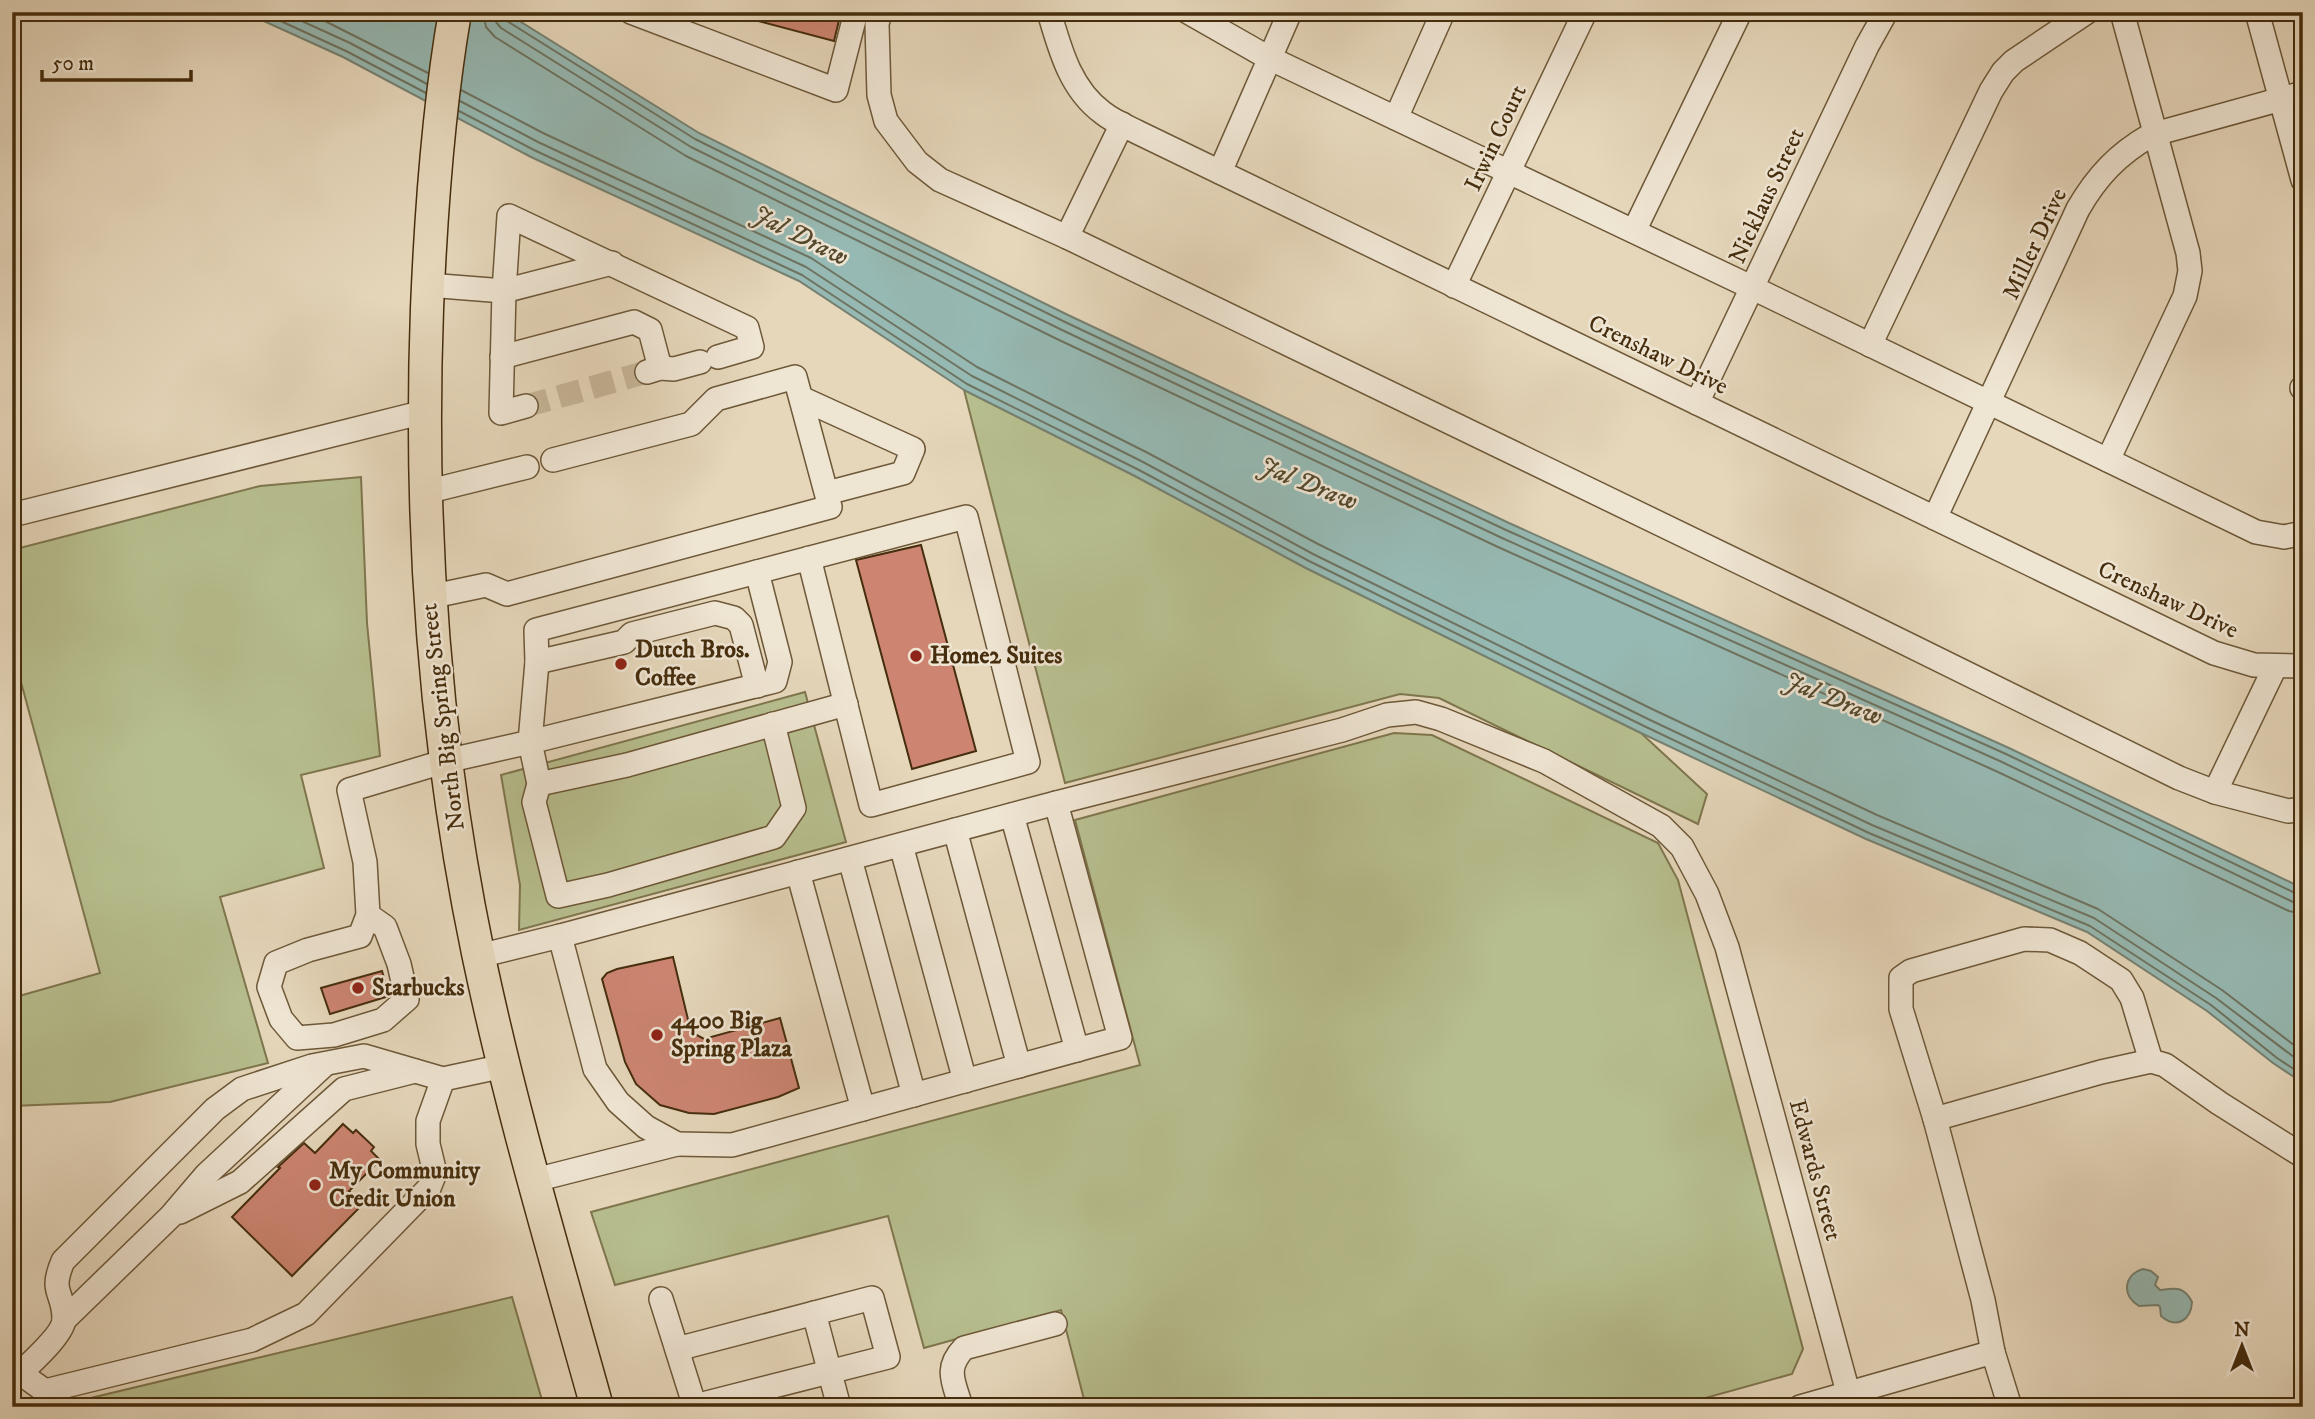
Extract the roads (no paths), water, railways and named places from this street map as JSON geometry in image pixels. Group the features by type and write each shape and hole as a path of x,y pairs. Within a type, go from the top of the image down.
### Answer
{"highway":[{"name":"North Big Spring Street","path":"455,12 440,127 428,285 424,412 429,597 446,761 479,956 505,1066 597,1407"}],"street":[{"path":"631,12 836,89 856,12"},
{"path":"880,12 877,24 879,95 886,121 917,162 940,180 1067,237 2179,778 2215,792 2288,811 2303,810"},
{"name":"Crenshaw Drive","path":"1049,12 1069,73 1086,97 1103,113 1122,124 2214,653 2242,663 2275,667 2303,666"},
{"path":"1188,12 1271,58 2256,532 2284,537 2303,533"},
{"path":"1220,172 1290,12"},
{"path":"1396,118 1443,12"},
{"name":"Irwin Court","path":"1454,286 1585,12"},
{"path":"1634,231 1740,12"},
{"name":"Nicklaus Street","path":"1697,402 1867,46 1886,12"},
{"path":"1870,345 2003,72 2014,61 2087,12"},
{"path":"2108,460 2175,323 2189,282 2188,253 2122,12"},
{"path":"2257,12 2292,96 2303,180"},
{"name":"Miller Drive","path":"1935,518 2078,209 2110,163 2130,147 2154,134 2292,96"},
{"path":"1067,237 1122,124"},
{"path":"502,357 634,322 650,330 653,370 674,369 752,347 747,328 509,216 504,291 500,413 526,406"},
{"path":"428,285 504,291 612,263"},
{"path":"429,597 486,584 507,594 831,507 795,377 716,399 691,424 553,460"},
{"path":"801,398 913,449 903,473 827,493"},
{"path":"12,515 424,412"},
{"path":"426,492 527,467"},
{"path":"773,724 794,808 775,836 608,885 558,896 534,802 539,784 530,742 537,663 536,630 809,558 966,517 1028,762 871,805 809,558"},
{"path":"368,915 386,927 399,964 407,999 383,1020 334,1035 297,1038 281,1019 269,987 276,963 308,950 360,936 368,915 365,862 349,790 446,761 775,681 780,663 757,572"},
{"path":"537,663 624,642 632,634 715,613 725,618 734,618 741,625 757,686"},
{"path":"2215,792 2275,667"},
{"path":"539,784 627,765 846,704"},
{"name":"Edwards Street","path":"479,956 1342,730 1387,715 1416,712 1441,719 1544,761 1661,826 1682,847 1707,894 1727,947 1850,1400"},
{"path":"535,1180 677,1144 732,1145 1121,1038 1056,803"},
{"path":"1012,815 1077,1050"},
{"path":"955,830 1019,1066"},
{"path":"901,845 965,1081"},
{"path":"850,859 914,1095"},
{"path":"798,872 863,1109"},
{"path":"560,936 595,1069 618,1102 646,1127 677,1144"},
{"path":"2010,1407 1993,1352 1983,1300 1935,1119 1901,1009 1901,978 1911,971 2024,939 2050,940 2080,953 2121,980 2132,998 2151,1061"},
{"path":"64,1320 55,1286 63,1261 205,1118 242,1089 325,1064 364,1056 443,1079 505,1066"},
{"path":"1935,1119 2101,1072 2151,1061 2165,1065 2303,1157"},
{"path":"171,1216 206,1175 325,1064"},
{"path":"395,1065 338,1070 320,1082 171,1216 64,1320 59,1332 16,1377 45,1391 252,1340 306,1314 357,1265 429,1188 435,1173 428,1144 428,1121 443,1079"},
{"path":"171,1216 240,1182 344,1090 395,1065"},
{"path":"662,1299 694,1406 888,1357 872,1298 677,1349"},
{"path":"814,1313 839,1407"},
{"path":"961,1407 951,1372 954,1358 964,1348 1055,1324"},
{"path":"1800,1407 1850,1400 1993,1352"}],"water":[{"name":"Jal Draw","path":"244,12 505,12 699,133 1068,315 1509,523 2009,748 2294,884 2303,889 2303,1083 2207,1011 2087,932 1866,839 1641,733 1306,568 1135,476 964,390 799,281 531,157 343,57"},
{"path":"2143,1269 2158,1277 2155,1285 2160,1290 2175,1289 2186,1293 2192,1302 2186,1318 2172,1322 2161,1316 2158,1305 2139,1306 2133,1301 2127,1286 2132,1276"}],"tunnel":[{"path":"526,406 647,372"}],"place":[{"name":"Home2 Suites","path":"916,656"},
{"name":"Dutch Bros. Coffee","path":"621,664"},
{"name":"Starbucks","path":"358,988"},
{"name":"4400 Big Spring Plaza","path":"657,1035"},
{"name":"My Community Credit Union","path":"315,1185"}]}
